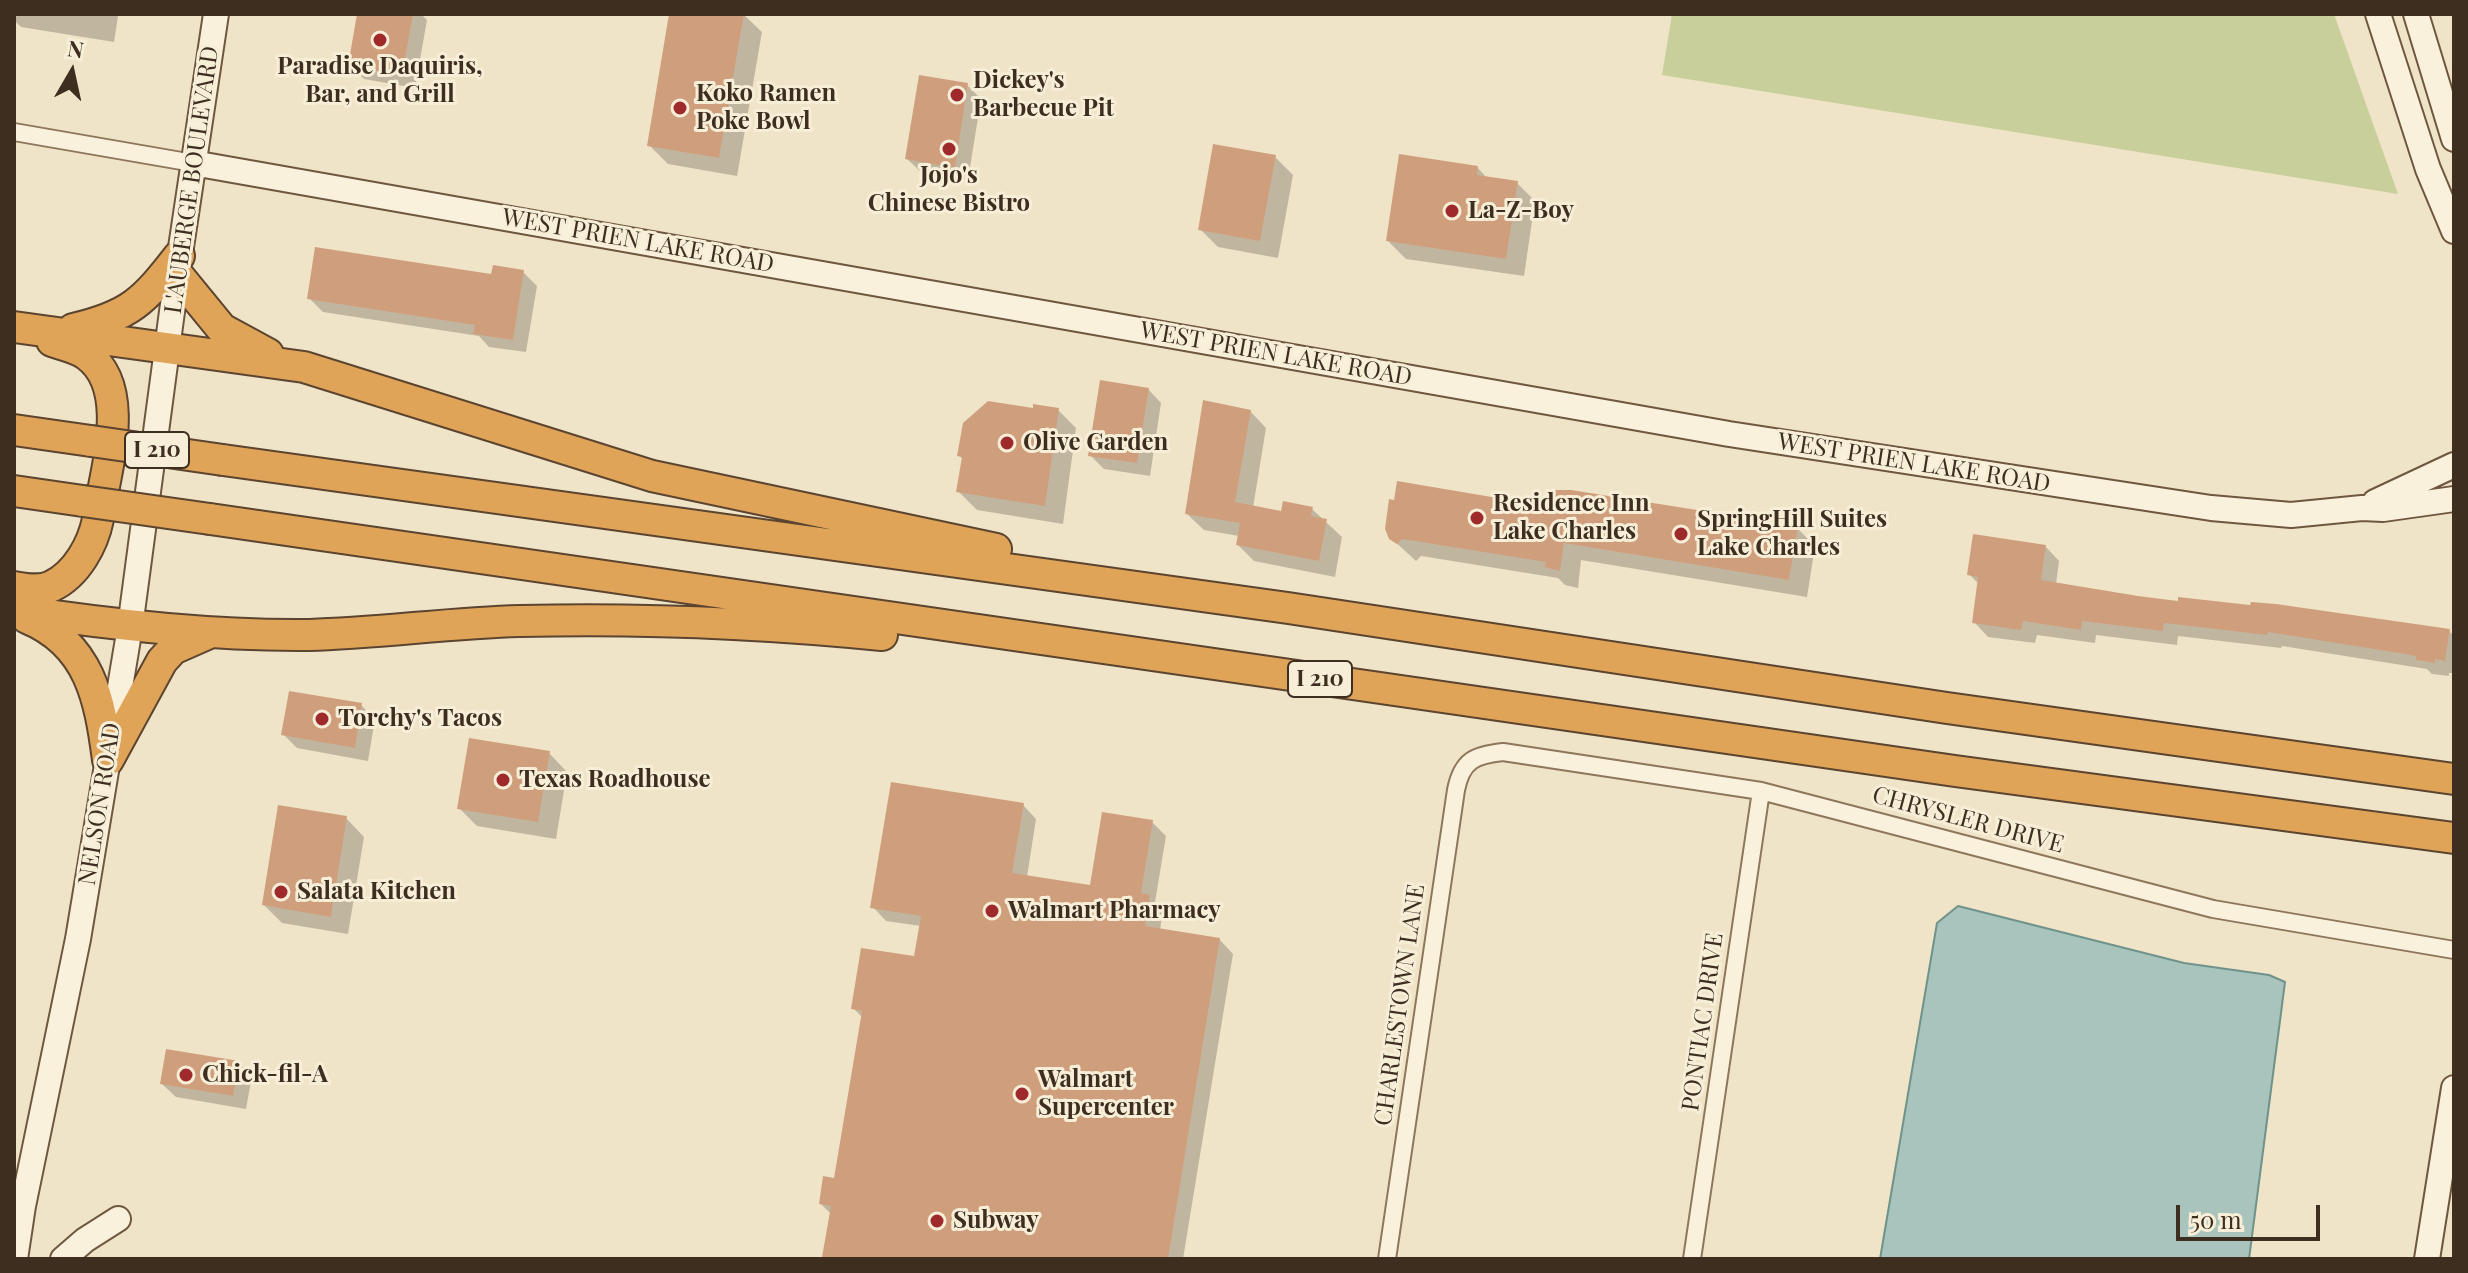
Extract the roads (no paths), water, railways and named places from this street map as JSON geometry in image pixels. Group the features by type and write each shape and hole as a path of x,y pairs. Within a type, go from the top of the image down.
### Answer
{"highway":[{"path":"59,333 96,324 131,309 178,265 222,329 260,352 652,476 1288,608"},
{"path":"16,327 304,367"},
{"path":"14,587 32,590 51,587 69,573 85,553 95,533 115,410 106,375 86,354 16,327"},
{"name":"I 210","path":"14,430 1288,608 1947,708 2447,778"},
{"name":"I 210","path":"14,491 1955,771 2443,836"},
{"path":"14,611 130,627 309,635 519,621 658,620 767,624 923,639 1007,633"},
{"path":"14,611 44,625 72,648 89,676 101,708 108,760"},
{"path":"108,760 162,661 173,649 213,632"}],"street":[{"name":"L'AUBERGE BOULEVARD","path":"167,346 216,14"},
{"path":"2378,14 2400,86 2448,197 2454,231"},
{"path":"2416,14 2454,139"},
{"path":"14,132 193,163"},
{"name":"WEST PRIEN LAKE ROAD","path":"193,163 1745,437 2211,508 2291,515 2383,509 2454,499"},
{"name":"NELSON ROAD","path":"15,1259 18,1205 78,939 108,760 130,627 167,346"},
{"name":"WEST PRIEN LAKE ROAD","path":"2362,508 2454,465"},
{"name":"CHRYSLER DRIVE","path":"1469,762 1476,757 1503,752 1761,791 2213,909 2454,950"},
{"name":"CHARLESTOWN LANE","path":"1387,1259 1456,790 1469,762"},
{"name":"PONTIAC DRIVE","path":"1692,1259 1761,791"},
{"path":"2427,1259 2454,1088"},
{"path":"63,1259 85,1240 118,1219"}],"water":[{"path":"1958,906 2184,963 2269,975 2285,982 2249,1259 1880,1259 1937,923"}],"place":[{"name":"Paradise Daquiris, Bar, and Grill","path":"380,40"},
{"name":"Dickey's Barbecue Pit","path":"957,95"},
{"name":"Koko Ramen Poke Bowl","path":"680,108"},
{"name":"Jojo's Chinese Bistro","path":"949,149"},
{"name":"La-Z-Boy","path":"1452,211"},
{"name":"Olive Garden","path":"1007,443"},
{"name":"Residence Inn Lake Charles","path":"1477,518"},
{"name":"SpringHill Suites Lake Charles","path":"1681,534"},
{"name":"Torchy's Tacos","path":"322,719"},
{"name":"Texas Roadhouse","path":"503,780"},
{"name":"Salata Kitchen","path":"281,892"},
{"name":"Walmart Pharmacy","path":"992,911"},
{"name":"Chick-fil-A","path":"186,1075"},
{"name":"Walmart Supercenter","path":"1022,1094"},
{"name":"Subway","path":"937,1221"}]}
